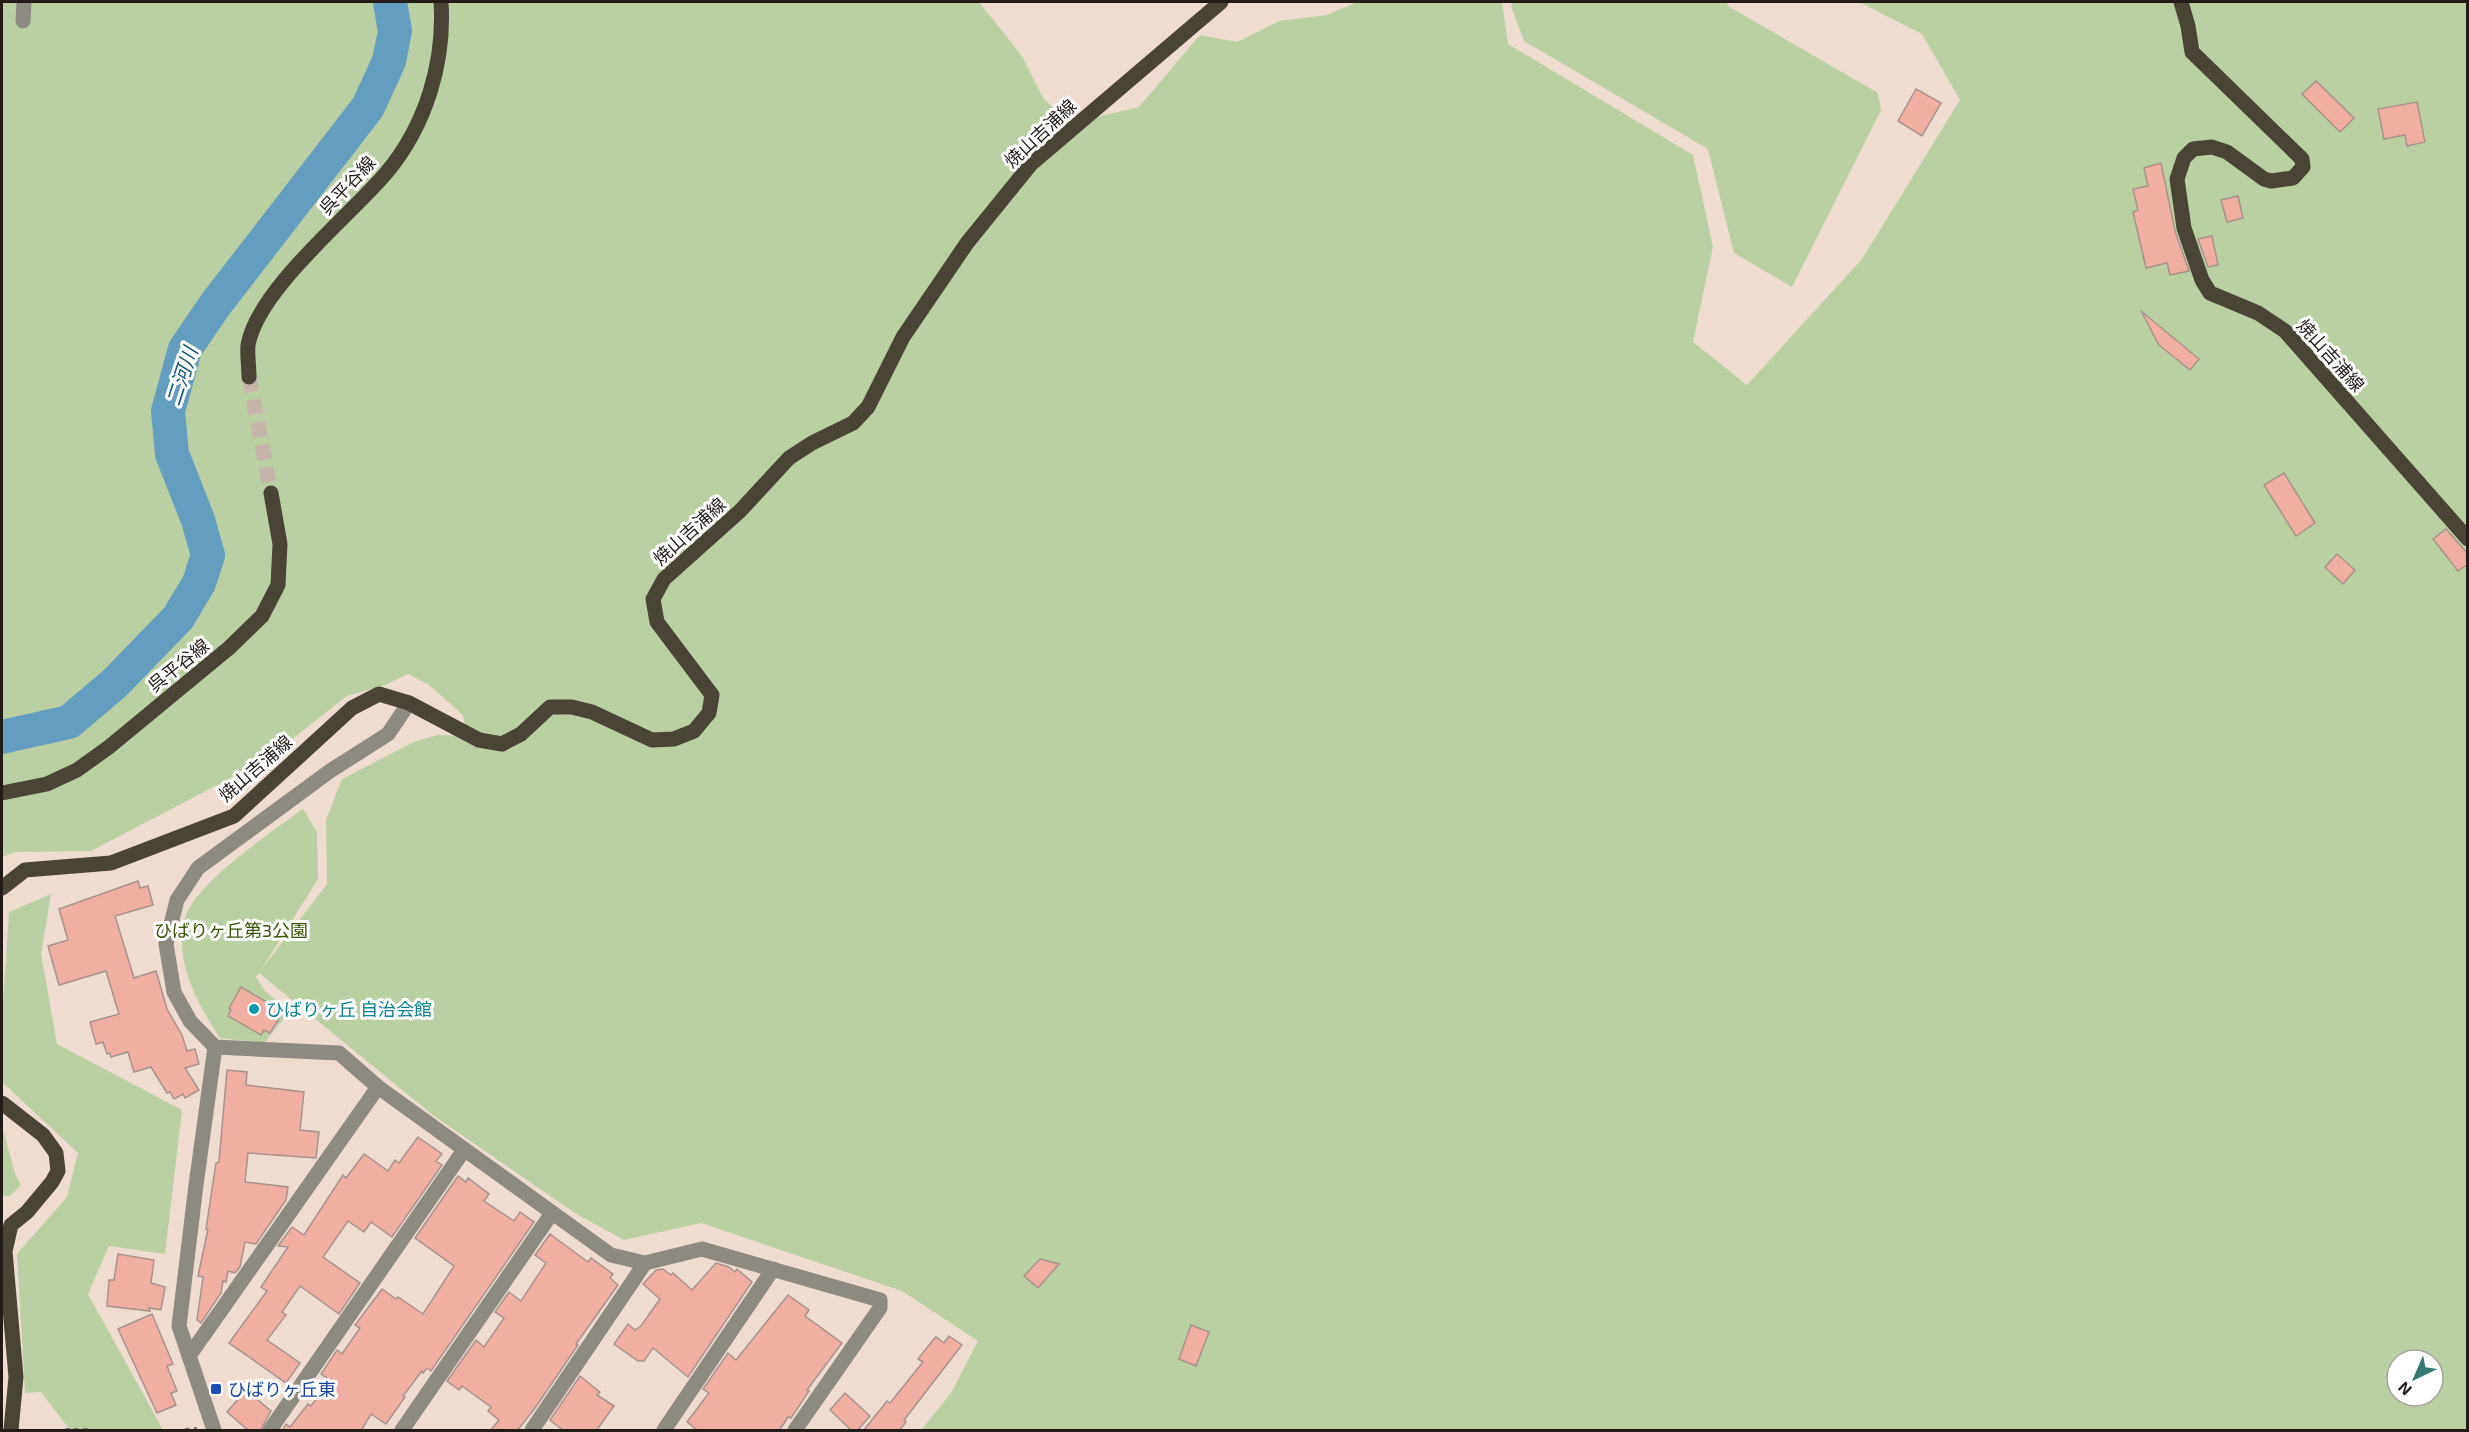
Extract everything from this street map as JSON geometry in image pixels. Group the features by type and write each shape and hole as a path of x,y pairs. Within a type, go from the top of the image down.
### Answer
{"main road":[{"name":"呉平谷線","path":"249,377 248,344 262,308 291,273 388,171 410,138 427,104 435,73 443,34 441,2"},
{"name":"焼山吉浦線","path":"2,888 25,870 111,863 234,816 352,708 379,694 409,703 479,740 502,744 520,734 550,707 572,707 592,712 652,740 674,739 694,731 709,712 712,695 657,622 653,600 664,579 740,511 789,458 812,443 853,423 868,407 903,337 967,243 1031,164 1221,2"},
{"name":"焼山吉浦線","path":"2181,2 2192,52 2302,159 2302,166 2293,178 2271,181 2264,179 2227,152 2212,147 2193,149 2184,158 2177,179 2184,228 2202,280 2210,294 2258,314 2285,332 2468,539"},
{"name":"呉平谷線","path":"2,793 47,784 77,770 109,747 221,655 262,616 278,585 280,544 271,494"},
{"path":"2,1103 43,1135 56,1153 58,1171 33,1205 11,1225 5,1251 16,1377 11,1431"}],"street":[{"path":"23,21 24,2"},
{"path":"409,703 388,734 330,771 198,868 177,900 166,944 174,992 190,1021 215,1047 339,1053 378,1087 611,1255 645,1263 702,1249 880,1300 880,1308 795,1431"},
{"path":"214,1431 179,1326 215,1047"},
{"path":"189,1356 378,1087"},
{"path":"270,1431 464,1150"},
{"path":"402,1431 552,1213"},
{"path":"532,1431 645,1263"},
{"path":"664,1431 773,1269"}],"path":[{"path":"65,1431 91,1431"}],"green space":[{"name":"ひばりヶ丘第3公園","path":"2,2 979,2 1022,56 1043,98 1065,120 1080,121 1139,107 1200,35 1237,42 1279,21 1327,15 1357,2 1502,2 1508,44 1693,155 1713,247 1693,342 1747,385 1862,259 1960,100 1922,34 1859,2 2467,2 2467,1430 921,1430 951,1393 978,1341 902,1291 701,1223 624,1240 578,1215 434,1116 259,973 256,977 265,991 289,1012 264,1043 220,1038 196,997 185,966 182,934 185,918 192,904 203,889 219,874 303,809 317,832 318,879 261,970 327,884 326,820 342,779 416,741 438,735 467,736 463,715 429,685 408,674 385,685 347,696 267,759 91,851 15,852 2,857"},
{"path":"1513,2 1727,2 1728,6 1878,93 1881,110 1792,287 1734,253 1708,149 1524,41 1511,6"},
{"path":"51,894 41,954 57,1044 182,1110 165,1254 109,1246 88,1294 163,1430 70,1430 41,1392 25,1393 17,1254 67,1197 78,1153 2,1082 2,1015 9,912"},
{"path":"2,1125 15,1174 21,1185 10,1196 2,1196"}],"building":[{"path":"2316,81 2354,118 2340,132 2302,94"},
{"path":"1916,89 1941,103 1922,136 1898,121"},
{"path":"2417,102 2425,142 2407,146 2405,135 2384,139 2378,109"},
{"path":"2161,163 2175,231 2189,271 2170,275 2167,263 2146,268 2133,212 2138,210 2133,189 2148,186 2144,168"},
{"path":"2238,196 2243,218 2227,222 2221,200"},
{"path":"2212,236 2218,265 2208,267 2198,239"},
{"path":"2141,311 2199,359 2190,370 2159,345"},
{"path":"2284,473 2315,523 2296,536 2264,485"},
{"path":"2446,529 2468,554 2468,564 2458,571 2433,539"},
{"path":"2337,554 2355,570 2343,584 2325,567"},
{"path":"138,881 140,888 148,886 153,905 115,916 134,978 156,971 167,1009 182,1035 187,1051 195,1049 199,1064 185,1068 199,1090 185,1098 183,1094 174,1099 170,1092 167,1093 151,1067 134,1072 128,1052 111,1057 110,1053 107,1054 103,1042 96,1044 90,1022 119,1014 106,971 59,985 48,946 68,940 59,909"},
{"name":"ひばりヶ丘 自治会館","path":"241,987 283,1012 270,1033 264,1030 261,1035 228,1016 231,1010 229,1008"},
{"path":"227,1070 247,1072 246,1085 304,1092 300,1130 319,1132 316,1158 248,1153 245,1182 288,1187 286,1200 256,1244 245,1242 240,1267 235,1273 228,1271 221,1293 201,1323 197,1320 203,1277 198,1276 208,1229 206,1229 216,1163 219,1162"},
{"path":"418,1137 442,1154 436,1161 442,1165 392,1237 371,1222 364,1232 348,1221 323,1257 360,1283 339,1314 300,1286 282,1312 286,1315 267,1340 300,1363 286,1383 229,1343 267,1291 261,1287 288,1247 278,1246 292,1227 304,1235 343,1175 346,1178 364,1154 388,1171 395,1160 399,1163"},
{"path":"458,1176 466,1182 468,1178 489,1194 484,1201 514,1221 520,1212 534,1222 431,1371 427,1368 423,1373 422,1371 386,1424 371,1414 361,1431 282,1431 286,1424 290,1427 308,1404 311,1406 330,1380 321,1374 337,1350 342,1354 360,1328 355,1325 382,1289 423,1314 454,1266 415,1238"},
{"path":"550,1234 588,1262 591,1258 613,1274 610,1278 618,1285 517,1431 490,1431 499,1420 488,1411 491,1407 462,1386 459,1390 447,1381 476,1340 484,1347 504,1318 495,1312 509,1292 521,1301 546,1263 535,1255"},
{"path":"118,1254 154,1260 151,1283 165,1287 161,1310 149,1308 150,1311 107,1306 109,1280 114,1280"},
{"path":"1040,1259 1059,1264 1038,1288 1024,1276"},
{"path":"716,1263 729,1267 735,1272 737,1269 752,1282 688,1377 653,1348 644,1361 638,1361 614,1344 628,1324 635,1330 641,1326 660,1299 643,1284 656,1270 663,1269 671,1275 673,1273 692,1290"},
{"path":"788,1295 809,1310 805,1316 842,1343 807,1390 809,1391 791,1418 788,1417 779,1431 698,1431 687,1422 709,1393 703,1389 728,1353 736,1360"},
{"path":"152,1314 173,1364 167,1366 177,1391 171,1393 176,1405 157,1413 118,1329"},
{"path":"1191,1325 1209,1332 1196,1366 1179,1359"},
{"path":"949,1336 962,1345 904,1420 906,1422 899,1431 863,1431 887,1401 890,1403 923,1362 918,1359 933,1340 936,1337 944,1343"},
{"path":"580,1376 600,1392 597,1395 614,1406 596,1431 564,1431 550,1420"},
{"path":"246,1390 271,1411 260,1431 249,1431 227,1412"},
{"path":"845,1393 870,1416 857,1431 852,1431 830,1410"}],"waterway":[{"name":"二河川","path":"2,737 69,722 115,683 178,618 199,583 208,555 198,520 172,454 168,411 185,349 215,305 368,107 389,61 395,31 390,2"}],"tunnel":[{"path":"249,377 271,493"}],"place":[{"name":"ひばりヶ丘 自治会館","path":"254,1009"},
{"name":"ひばりヶ丘東","path":"216,1389"}]}
